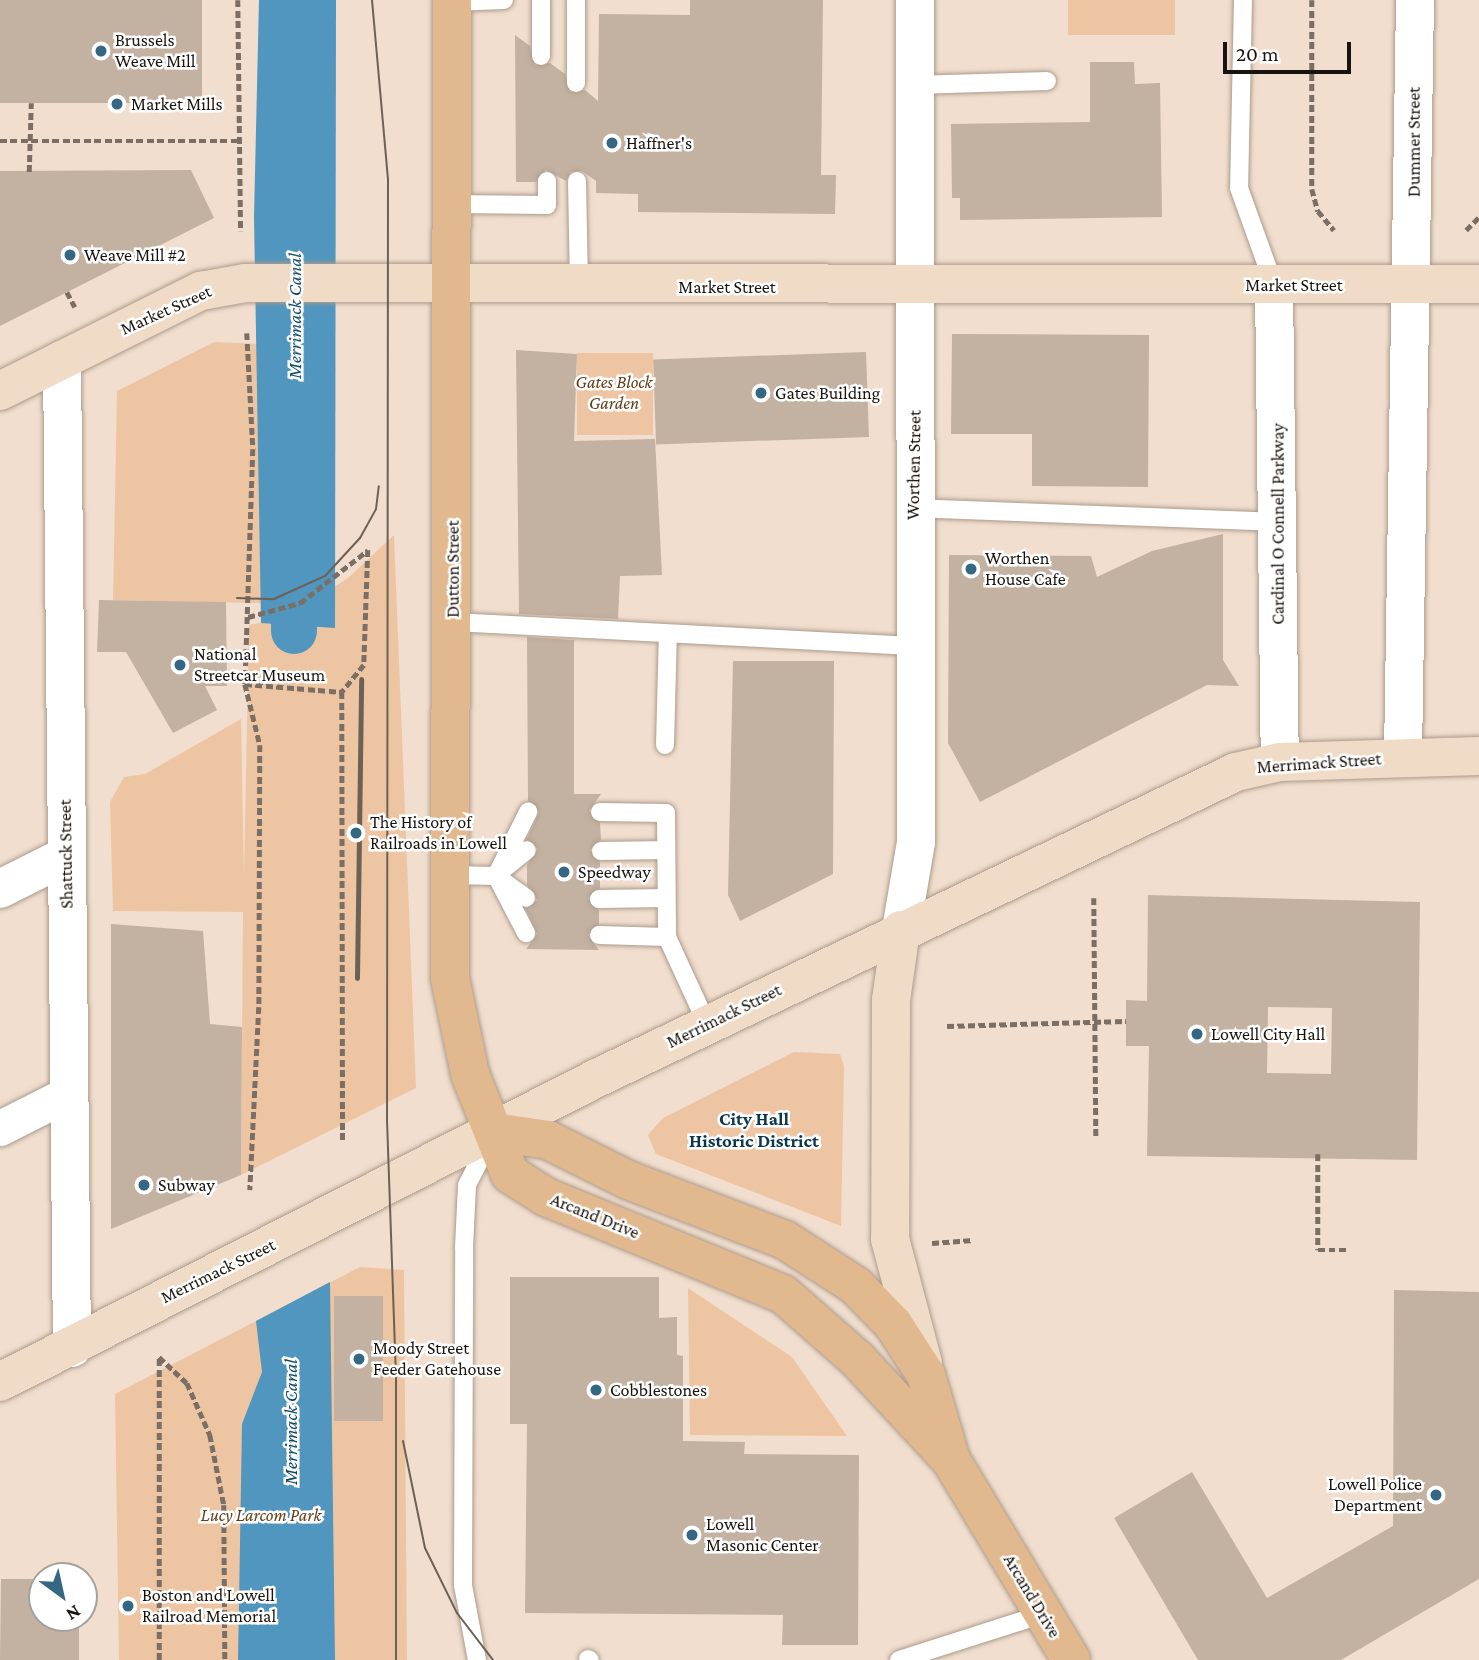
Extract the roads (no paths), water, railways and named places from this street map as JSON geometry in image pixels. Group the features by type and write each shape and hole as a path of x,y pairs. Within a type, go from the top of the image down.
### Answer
{"main road":[{"name":"Dutton Street","path":"452,1 453,622 450,978 470,1074 494,1132"},
{"name":"Market Street","path":"0,391 201,291 252,284 912,288 1479,284"},
{"name":"Merrimack Street","path":"0,1382 72,1348 160,1299 369,1197 707,1024 1236,772 1280,762 1479,755"},
{"name":"Arcand Drive","path":"901,930 891,1000 890,1239 951,1460"},
{"name":"Arcand Drive","path":"926,1375 893,1324 820,1259 548,1140 494,1132 510,1174 546,1197 783,1294 847,1349 951,1460 1070,1660"}],"street":[{"name":"Worthen Street","path":"901,930 916,842 912,288 915,0"},
{"name":"Dummer Street","path":"1412,284 1415,0"},
{"path":"1403,757 1412,284"},
{"name":"Cardinal O Connell Parkway","path":"1275,285 1280,762"},
{"name":"Shattuck Street","path":"62,360 72,1348"},
{"path":"0,889 66,856"},
{"path":"0,1128 69,1093"}],"lane":[{"path":"452,1 504,0"},
{"path":"541,0 541,56"},
{"path":"576,0 576,83"},
{"path":"1243,0 1239,188 1275,285"},
{"path":"914,85 1047,81"},
{"path":"547,181 547,205"},
{"path":"577,181 579,286"},
{"path":"453,204 577,205"},
{"path":"914,508 1278,522"},
{"path":"453,622 913,646"},
{"path":"665,745 668,634"},
{"path":"600,811 666,813 667,937 707,1024"},
{"path":"496,876 528,812"},
{"path":"496,876 527,850"},
{"path":"601,851 666,850"},
{"path":"451,875 496,876 527,898"},
{"path":"496,876 526,933"},
{"path":"599,899 666,898"},
{"path":"599,935 667,937"},
{"path":"477,1660 463,1585 464,1247 467,1185 494,1132"},
{"path":"899,1660 1043,1614"}],"water":[{"path":"259,0 336,0 335,628 261,623 254,217"},
{"path":"330,1282 335,1660 238,1660 242,1424 262,1372 256,1321"}],"waterway":[{"name":"Merrimack Canal","path":"294,563 294,631"}],"tram line":[{"path":"372,0 388,179 387,1120 396,1376 396,1660"},
{"path":"237,598 274,599 325,576 360,538 376,509 379,486"},
{"path":"403,1441 425,1548 457,1613 493,1660"}],"railway":[{"path":"357,978 361,679"}],"place":[{"name":"Brussels Weave Mill","path":"101,51"},
{"name":"Market Mills","path":"117,104"},
{"name":"Haffner's","path":"612,143"},
{"name":"Weave Mill #2","path":"70,255"},
{"name":"Gates Building","path":"761,393"},
{"name":"Worthen House Cafe","path":"971,569"},
{"name":"National Streetcar Museum","path":"180,665"},
{"name":"The History of Railroads in Lowell","path":"356,833"},
{"name":"Speedway","path":"564,872"},
{"name":"Lowell City Hall","path":"1197,1034"},
{"name":"Subway","path":"144,1185"},
{"name":"Moody Street Feeder Gatehouse","path":"359,1359"},
{"name":"Cobblestones","path":"596,1390"},
{"name":"Lowell Police Department","path":"1436,1495"},
{"name":"Lowell Masonic Center","path":"692,1535"},
{"name":"Boston and Lowell Railroad Memorial","path":"128,1606"}],"district":[{"name":"City Hall Historic District","path":"754,1130"}],"park label":[{"name":"Gates Block Garden","path":"614,393"},
{"name":"Lucy Larcom Park","path":"261,1515"}]}
